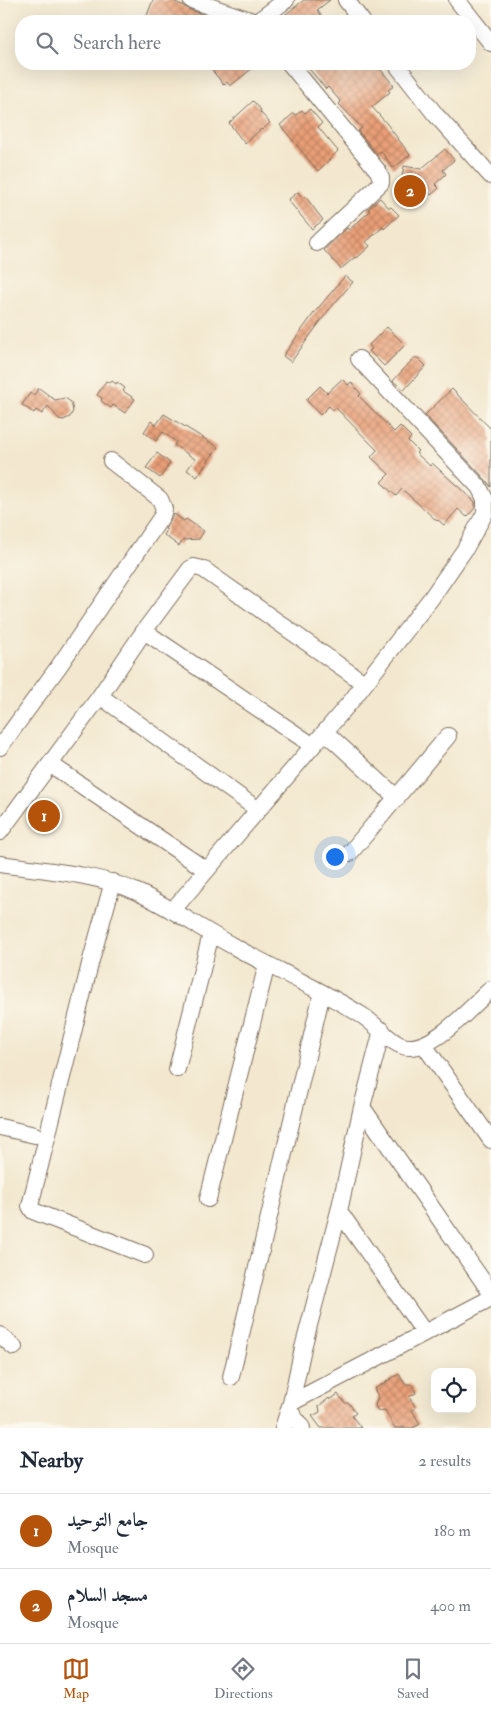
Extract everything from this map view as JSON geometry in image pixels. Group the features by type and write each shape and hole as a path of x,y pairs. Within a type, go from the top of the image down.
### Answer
{"street":[{"path":"191,0 235,15"},
{"path":"266,15 286,0"},
{"path":"346,0 357,15"},
{"path":"457,0 471,15"},
{"path":"476,20 488,33"},
{"path":"295,70 378,171 381,178 381,184 317,243"},
{"path":"401,70 435,114 491,176"},
{"path":"172,911 364,684 448,576 485,514 488,498 359,359"},
{"path":"0,747 59,666 162,516 164,509 160,499 111,461"},
{"path":"0,832 100,696 144,631 190,569 194,567 199,567 364,684"},
{"path":"144,631 312,745"},
{"path":"100,696 257,809"},
{"path":"325,732 397,798"},
{"path":"350,853 448,736"},
{"path":"50,764 206,870"},
{"path":"0,864 113,882 137,892 363,1016 394,1042 402,1046 411,1048 424,1045 452,1025 491,989"},
{"path":"113,882 91,960 30,1206 33,1212 145,1255"},
{"path":"177,1069 211,934"},
{"path":"208,1199 267,964"},
{"path":"231,1376 322,993"},
{"path":"283,1428 339,1211 362,1107 382,1030"},
{"path":"424,1045 491,1140"},
{"path":"362,1107 491,1293"},
{"path":"1,1132 35,1135"},
{"path":"339,1211 424,1332"},
{"path":"290,1406 424,1332 491,1298"},
{"path":"0,1335 14,1347"},
{"path":"290,1406 302,1428"}],"building":[{"path":"153,0 171,0 204,15 147,15"},
{"path":"304,0 330,0 317,10 321,15 285,15"},
{"path":"212,70 250,70 230,86 227,82 224,85"},
{"path":"310,70 381,70 394,86 388,90 390,92 372,107 410,155 393,168 381,151 377,154 358,131 362,128 339,104 341,102 328,87 326,89"},
{"path":"253,101 270,123 245,144 229,123"},
{"path":"310,109 322,123 318,127 338,151 318,171 280,125 294,113 296,115 302,110 305,113"},
{"path":"445,149 454,160 443,170 446,174 435,184 439,188 431,195 424,187 422,197 418,196 418,202 398,199 404,166 421,169"},
{"path":"298,192 303,198 305,196 323,220 312,229 288,200"},
{"path":"380,198 399,215 366,242 370,246 341,269 324,250 347,228 349,230 370,211 368,209"},
{"path":"345,276 353,282 328,311 291,362 283,356 314,313"},
{"path":"387,327 405,345 384,366 369,351 372,349 369,345"},
{"path":"414,358 418,358 426,366 404,390 393,381"},
{"path":"342,379 348,385 351,382 361,394 359,396 394,432 400,426 411,437 408,441 418,451 416,453 430,466 432,463 475,502 475,508 467,517 458,509 444,525 437,521 402,489 396,496 381,482 389,474 371,457 377,450 336,408 333,410 329,406 320,415 306,400 320,386 327,393"},
{"path":"106,381 110,383 112,381 116,384 117,382 125,388 123,391 135,399 125,413 113,405 111,408 101,401 102,398 97,395"},
{"path":"39,388 55,400 65,398 71,402 73,411 70,417 63,420 59,419 48,406 42,414 36,410 34,413 22,405 30,393 34,395"},
{"path":"452,389 491,429 491,487 425,415"},
{"path":"164,414 218,447 197,477 187,470 195,459 174,445 176,442 163,432 156,441 144,432 151,421 156,425"},
{"path":"157,453 170,463 160,478 146,468"},
{"path":"174,514 184,521 186,519 204,531 199,539 183,540 179,546 164,535 167,530 165,529"},
{"path":"399,1374 405,1384 413,1386 416,1393 409,1397 416,1408 412,1410 420,1424 413,1428 395,1428 385,1410 378,1411 375,1406 378,1396 374,1389"},
{"path":"338,1394 345,1403 349,1403 356,1413 352,1416 361,1428 321,1428 312,1416 320,1412 319,1406"}],"place":[{"name":"مسجد السلام","path":"410,191"},
{"name":"جامع التوحيد","path":"44,816"}]}
